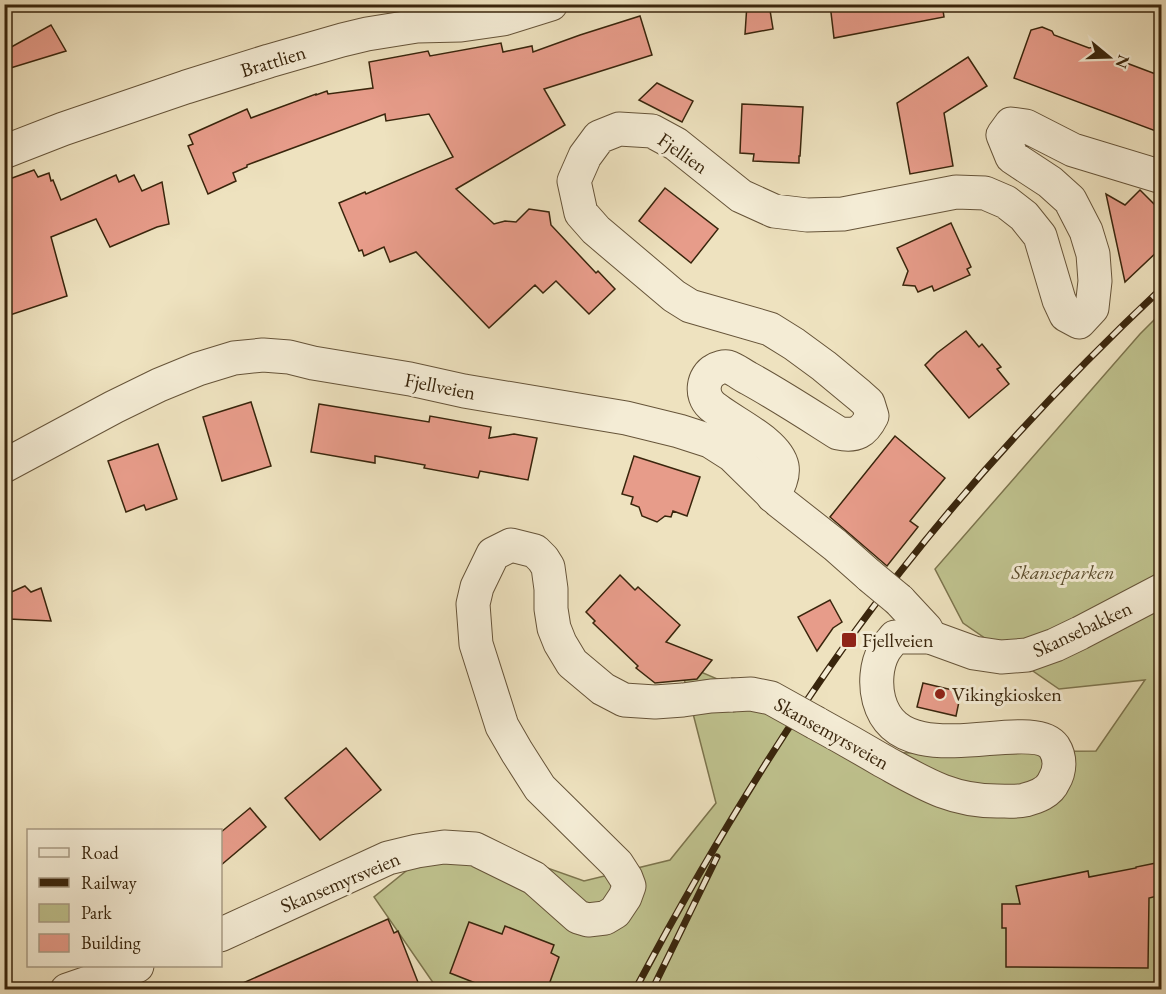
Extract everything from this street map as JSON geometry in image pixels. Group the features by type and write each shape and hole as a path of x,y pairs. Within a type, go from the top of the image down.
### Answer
{"street":[{"name":"Brattlien","path":"4,152 186,87 342,40 417,26 502,19 551,4"},
{"name":"Fjellien","path":"773,496 782,477 782,465 775,452 709,404 704,388 708,374 718,368 728,367 777,393 838,433 848,435 856,434 867,426 872,416 868,403 824,366 770,329 690,306 674,296 596,230 581,213 574,181 585,156 599,137 619,129 652,131 676,144 741,196 774,211 807,215 843,214 956,192 985,193 1015,208 1040,237 1059,300 1066,315 1079,322 1092,308 1095,281 1093,254 1086,231 1070,200 1050,182 1012,157 1003,135 1011,124 1026,126 1074,150 1161,177"},
{"name":"Fjellveien","path":"4,466 159,385 198,369 234,358 263,355 289,357 464,391 626,418 710,441 732,455 773,496 835,544 899,600 926,629 930,637"},
{"name":"Skansemyrsveien","path":"222,933 388,858 444,847 475,849 534,878 578,917 588,920 605,918 615,912 625,897 628,886 626,878 617,864 540,788 502,726 476,644 473,604 477,587 493,554 511,545 535,551 548,567 551,609 555,628 560,643 572,663 603,689 624,700 655,702 751,694 771,698 930,787 959,797 987,801 1018,801 1039,796 1053,785 1059,772 1059,759 1053,746 1043,739 1020,737 963,741 930,740 910,735 895,726 882,711 876,689 883,652 895,637 930,637"},
{"name":"Skansebakken","path":"930,637 974,653 1001,657 1027,655 1080,633 1161,590"},
{"path":"67,990 134,967"}],"green space":[{"name":"Skanseparken","path":"1161,313 1161,989 434,989 434,984 374,897 452,834 584,881 670,860 716,803 680,663 890,753 1096,751 1145,680 1059,689 963,623 935,569 1140,334"}],"building":[{"path":"747,4 769,4 773,29 745,34"},
{"path":"830,4 942,4 944,17 834,38"},
{"path":"640,16 652,55 544,89 565,125 456,189 494,224 505,221 516,222 529,209 549,212 551,225 596,273 598,271 615,289 589,314 556,281 543,293 535,285 489,328 416,252 390,262 384,247 364,256 362,250 359,251 339,203 453,157 429,114 386,121 385,114 247,165 233,173 236,181 208,194 188,146 193,144 189,135 247,109 251,118 327,91 328,94 373,88 369,62 428,51 430,56 501,43 503,52 532,46 533,52"},
{"path":"51,25 66,51 4,70 4,51"},
{"path":"1042,27 1052,31 1054,35 1089,48 1095,47 1104,51 1108,56 1161,76 1161,133 1014,78 1031,30"},
{"path":"968,57 987,86 944,113 953,166 910,174 897,103"},
{"path":"657,83 693,101 682,122 639,100"},
{"path":"742,104 803,107 799,163 753,161 754,154 740,153"},
{"path":"34,170 38,177 49,173 61,200 116,175 119,182 134,175 142,191 162,182 169,224 110,247 96,219 51,237 67,296 4,317 4,181"},
{"path":"665,188 718,229 691,263 639,221"},
{"path":"1140,190 1161,211 1161,248 1125,282 1106,194 1125,205"},
{"path":"951,223 971,267 967,269 970,275 934,291 932,286 918,292 915,286 903,285 908,271 897,248"},
{"path":"966,331 979,347 982,344 1001,367 997,369 1009,384 969,418 925,365"},
{"path":"251,402 271,466 222,481 203,417"},
{"path":"319,404 429,422 430,416 491,427 489,438 514,434 537,438 528,480 480,471 478,478 375,456 375,463 311,452"},
{"path":"895,436 945,478 910,521 918,527 887,566 830,517"},
{"path":"158,444 177,499 146,510 144,505 126,512 108,461"},
{"path":"634,456 700,477 687,516 673,511 671,517 665,516 657,522 642,516 639,507 631,504 633,497 622,494"},
{"path":"620,575 635,590 638,587 680,625 666,642 712,660 697,679 655,683 636,668 638,666 593,623 595,621 586,612"},
{"path":"25,586 31,592 41,588 51,621 9,619 9,593"},
{"name":"Fjellveien","path":"830,600 842,622 833,628 817,651 798,617"},
{"path":"923,683 961,692 956,716 917,707"},
{"path":"346,748 381,790 320,840 285,798"},
{"path":"250,808 266,827 222,864 222,831"},
{"path":"1161,862 1161,895 1149,898 1148,968 1006,967 1006,928 1002,928 1002,904 1020,904 1016,886 1088,871 1089,877"},
{"path":"388,919 394,933 398,931 421,990 227,990"},
{"path":"469,922 502,934 505,926 554,945 551,953 559,957 547,990 493,990 450,973"}],"railway":[{"path":"635,990 684,900 763,768 790,725 883,594 996,457 1077,371 1162,288"},
{"path":"652,990 717,857"}],"place":[{"name":"Fjellveien","path":"849,640"},
{"name":"Vikingkiosken","path":"940,694"}]}
